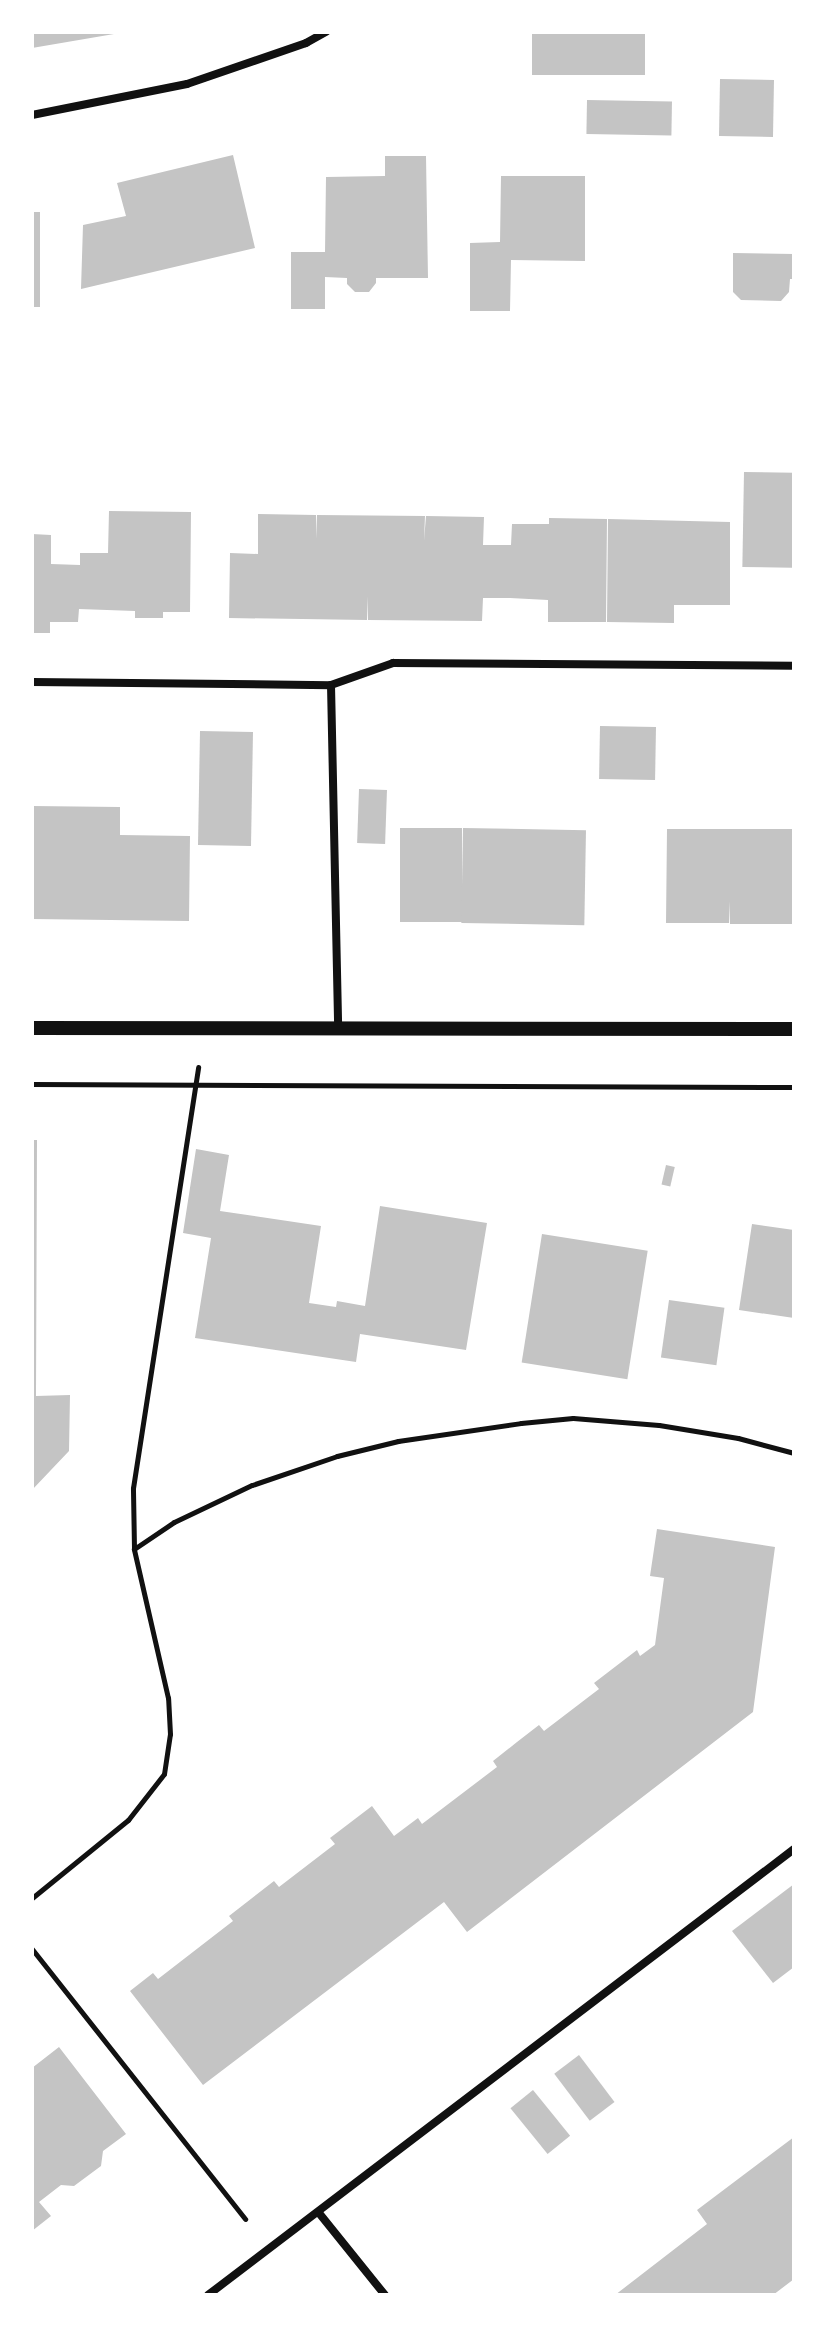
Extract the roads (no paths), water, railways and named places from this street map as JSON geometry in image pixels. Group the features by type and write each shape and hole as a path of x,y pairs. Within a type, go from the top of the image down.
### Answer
{"street":[{"path":"32,115 187,84 306,43 326,32"},
{"path":"32,682 331,685 393,663 794,666"},
{"path":"331,685 338,1027"},
{"path":"32,1028 794,1029"},
{"path":"208,2295 794,1849"},
{"path":"319,2213 385,2295"}]}
